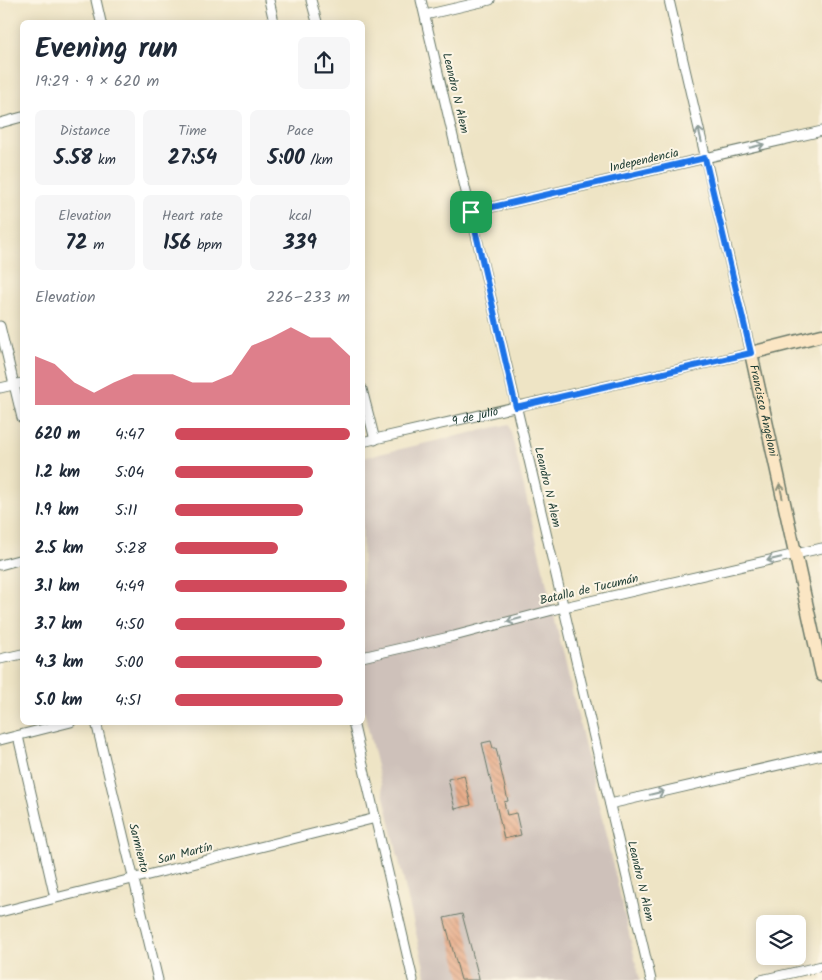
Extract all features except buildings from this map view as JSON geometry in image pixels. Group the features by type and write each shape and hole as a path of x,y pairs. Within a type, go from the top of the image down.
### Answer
{"main road":[{"name":"9 de julio","path":"751,353 822,335"},
{"name":"Francisco Angeloni","path":"751,353 822,675"}],"street":[{"path":"96,0 101,20"},
{"path":"269,0 274,20"},
{"path":"312,0 317,20"},
{"name":"Leandro N Alem","path":"421,0 651,980"},
{"path":"425,15 490,0"},
{"name":"Francisco Angeloni","path":"669,0 751,353"},
{"path":"0,123 20,118"},
{"name":"Independencia","path":"471,212 822,131"},
{"path":"0,326 18,384 20,401"},
{"name":"9 de julio","path":"365,442 751,353"},
{"path":"0,388 18,384"},
{"path":"365,402 375,440"},
{"name":"Batalla de Tucumán","path":"365,656 454,636 564,607 822,548"},
{"path":"0,565 20,560"},
{"path":"0,659 20,654"},
{"path":"0,740 60,725"},
{"name":"Sarmiento","path":"97,725 158,980"},
{"path":"354,725 413,980"},
{"path":"18,736 55,898"},
{"path":"610,804 822,755"},
{"name":"San Martín","path":"0,912 376,818"},
{"path":"761,980 822,966"}],"shaded area":[{"path":"509,424 640,980 427,980 365,716 365,457"}],"route":[{"path":"705,158 751,353 516,407 471,212 705,158"}]}
